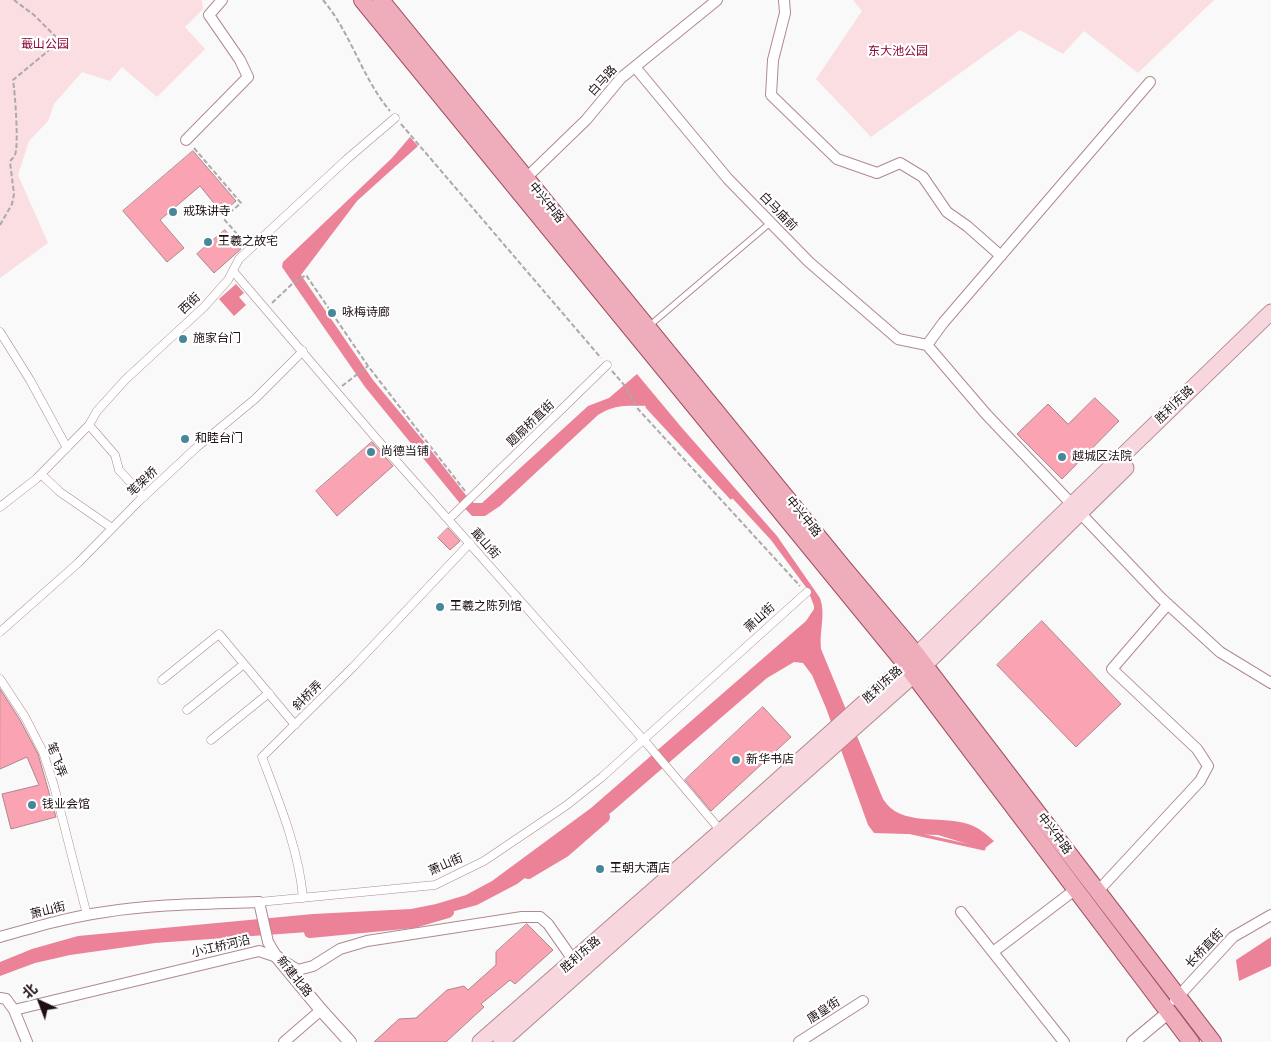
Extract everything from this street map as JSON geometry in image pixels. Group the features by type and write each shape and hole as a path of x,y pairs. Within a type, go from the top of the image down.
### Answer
{"main road":[{"name":"中兴中路","path":"362,0 647,327 915,665 1076,889 1191,1042"},
{"name":"中兴中路","path":"381,0 521,183 1098,891 1213,1042"},
{"name":"胜利东路","path":"1077,508 1271,312"},
{"name":"胜利东路","path":"501,1042 915,665 1077,508 1271,325"},
{"name":"胜利东路","path":"480,1042 721,832 829,742"}],"street":[{"path":"186,140 248,77 240,60 209,15 222,0"},
{"name":"白马路","path":"521,183 586,120 621,78 717,0"},
{"path":"784,0 785,14 773,60 771,95 837,159 877,173 900,162 923,177 947,212 967,226 1001,256"},
{"name":"白马庙前","path":"635,66 728,179 809,262 898,339 927,345"},
{"path":"1150,82 943,323 927,345 986,414 1168,604 1220,652 1271,683"},
{"name":"西街","path":"0,507 41,474 89,425 97,411 126,378 204,308 228,280 238,259 347,159 395,118"},
{"name":"蕺山街","path":"233,271 375,437 668,767 721,832"},
{"path":"0,332 30,380 66,448"},
{"name":"笔架桥","path":"0,632 78,563 197,447 255,399 303,351"},
{"name":"题扇桥直街","path":"449,519 607,365"},
{"path":"89,425 115,455 119,470 144,497"},
{"path":"41,474 60,492 112,528"},
{"name":"斜桥弄","path":"303,898 293,846 262,757 470,543"},
{"name":"萧山街","path":"0,937 57,921 87,915 159,906 259,905 303,898 435,885 484,861 542,822 647,743 807,593"},
{"path":"1098,891 1200,781 1208,766 1197,749 1112,670 1168,604"},
{"path":"162,680 219,634 295,725"},
{"path":"187,710 244,664"},
{"name":"笔飞弄","path":"0,679 25,717 43,752 54,786 87,915"},
{"path":"211,740 269,694"},
{"path":"993,952 1076,889"},
{"name":"新建北路","path":"259,905 268,942 277,956 350,1042"},
{"path":"961,912 1064,1042"},
{"name":"长桥直街","path":"1169,1012 1178,996 1233,937 1271,915"},
{"name":"小江桥河沿","path":"14,1010 260,951 277,956 298,970 313,966 340,949 367,941 522,917 540,917 548,924 574,961"},
{"path":"0,998 6,999 14,1010 26,1042"},
{"name":"唐皇街","path":"800,1042 862,1001"},
{"path":"284,1042 321,1010"},
{"path":"1133,1042 1169,1012"}],"lane":[{"path":"647,327 771,223"}],"path":[{"path":"0,225 12,204 14,194 10,162 15,154 16,131 16,95 13,80 48,51 55,36 34,15 14,0"},
{"path":"323,0 334,13 378,97 395,118 625,386 638,409 807,593"},
{"path":"186,140 240,203 223,218 250,248"},
{"path":"266,308 292,284 306,276 368,366 464,491 472,484 479,490"},
{"path":"336,391 368,366"}],"green space":[{"name":"蕺山公园","path":"0,0 202,0 203,9 185,27 205,49 157,97 122,67 110,81 82,72 54,104 48,121 29,141 18,175 48,243 0,278"},
{"name":"东大池公园","path":"853,0 1214,0 1138,73 1084,31 1063,54 1020,30 871,137 816,79 862,11"}],"shaded area":[{"path":"410,137 418,146 357,201 301,275 373,380 465,494 474,503 482,503 588,406 609,398 637,374 777,536 820,598 822,604 821,649 883,799 890,808 910,817 957,821 968,824 979,829 994,841 984,849 938,835 874,833 868,825 826,708 812,675 803,663 794,662 767,678 613,811 517,884 477,905 440,915 308,932 155,943 70,955 35,963 0,976 0,962 32,949 78,936 313,914 411,909 466,895 492,881 591,808 806,621 814,609 808,590 771,540 647,406 616,407 598,415 500,506 485,516 472,516 458,501 365,387 282,267 283,262 392,158"},
{"path":"236,284 244,293 239,297 246,305 234,316 219,299"},
{"path":"1271,937 1271,966 1239,981 1236,960"}],"building":[{"path":"193,151 236,201 222,213 200,186 160,220 184,248 167,262 123,211"},
{"path":"225,230 241,249 214,273 197,254"},
{"name":"越城区法院","path":"1095,398 1119,421 1062,479 1017,434 1048,404 1068,424"},
{"path":"372,442 393,466 337,516 316,491"},
{"path":"448,528 460,541 450,550 438,538"},
{"path":"1042,621 1121,704 1076,747 997,665"},
{"path":"0,689 20,720 38,754 56,817 11,829 2,794 39,785 27,757 0,769"},
{"name":"新华书店","path":"763,707 791,737 711,811 685,780"},
{"path":"527,924 553,950 515,984 510,980 481,1004 484,1007 446,1042 374,1042 399,1019 416,1018 447,990 464,986 468,990 496,965 496,952"}],"waterway":[{"path":"647,407 731,498"},
{"path":"528,873 565,851 604,817"},
{"path":"912,833 984,849"},
{"path":"310,932 414,922 448,912"}],"place":[{"name":"戒珠讲寺","path":"173,212"},
{"name":"王羲之故宅","path":"208,242"},
{"name":"咏梅诗廊","path":"332,313"},
{"name":"施家台门","path":"183,339"},
{"name":"和睦台门","path":"185,439"},
{"name":"尚德当铺","path":"371,452"},
{"name":"越城区法院","path":"1062,457"},
{"name":"王羲之陈列馆","path":"440,607"},
{"name":"新华书店","path":"736,760"},
{"name":"钱业会馆","path":"32,805"},
{"name":"王朝大酒店","path":"600,869"}]}
